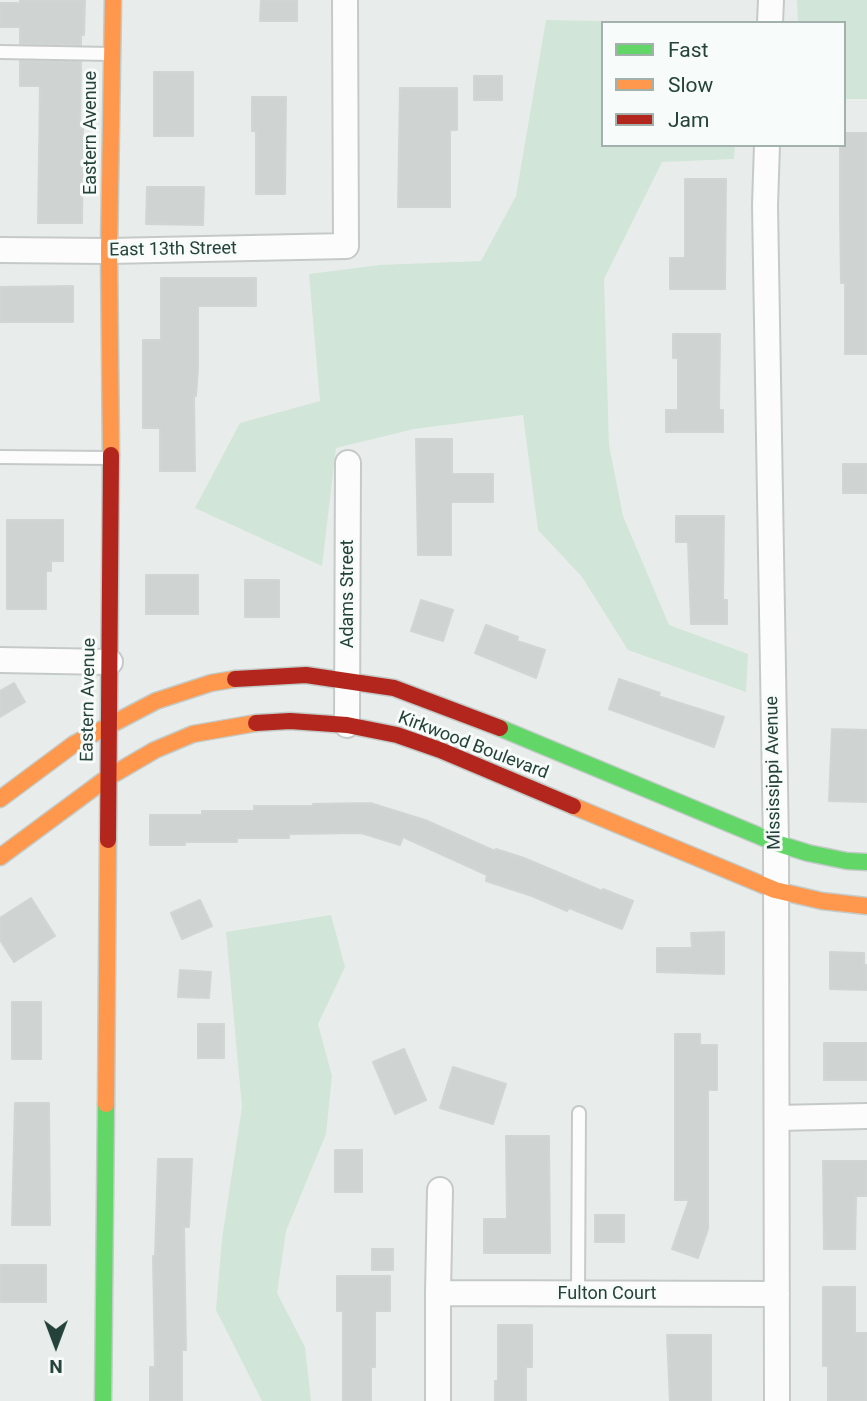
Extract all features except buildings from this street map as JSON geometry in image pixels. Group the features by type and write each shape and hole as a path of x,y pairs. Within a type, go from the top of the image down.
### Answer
{"street":[{"name":"Eastern Avenue","path":"103,1401 110,662 109,251 113,0"},
{"name":"East 13th Street","path":"0,250 109,251 346,246 345,0"},
{"path":"770,21 771,0"},
{"name":"Mississippi Avenue","path":"767,147 776,843 777,1401"},
{"name":"Adams Street","path":"347,725 348,463"},
{"path":"0,660 110,662"},
{"name":"Kirkwood Boulevard","path":"0,799 74,744 156,701 211,683 251,677 306,675 394,688 446,706 776,843 846,861 867,862"},
{"name":"Kirkwood Boulevard","path":"0,857 107,778 155,750 193,734 250,723 290,721 347,725 397,735 440,750 775,890 822,901 867,906"},
{"path":"777,1118 867,1116"},
{"path":"438,1401 440,1190"},
{"name":"Fulton Court","path":"438,1293 776,1294"}],"lane":[{"path":"0,52 111,54"},
{"path":"0,457 111,458"},
{"path":"578,1293 579,1113"}],"green space":[{"path":"797,0 867,0 867,99 846,99 846,21 798,21"},
{"path":"546,20 601,21 601,147 735,147 734,159 662,162 604,279 609,445 623,516 669,625 748,654 746,692 628,650 582,577 538,530 523,415 414,429 336,448 322,566 195,508 240,423 320,401 309,274 380,265 481,261 516,196"},
{"path":"331,915 345,967 318,1024 332,1076 326,1134 286,1231 277,1293 305,1347 311,1401 262,1401 216,1310 222,1239 242,1107 226,932"}],"traffic: fast":[{"path":"500,728 776,843 808,853 867,862"},
{"path":"103,1401 106,1104"}],"traffic: slow":[{"path":"111,455 109,251 113,0"},
{"path":"0,799 74,744 156,701 211,683 235,679"},
{"path":"0,857 107,778 155,750 193,734 256,723"},
{"path":"573,806 775,890 822,901 867,906"},
{"path":"106,1104 108,840"}],"traffic: jam":[{"path":"108,840 111,455"},
{"path":"235,679 306,675 394,688 500,728"},
{"path":"256,723 290,721 347,725 397,735 440,750 573,806"}]}
